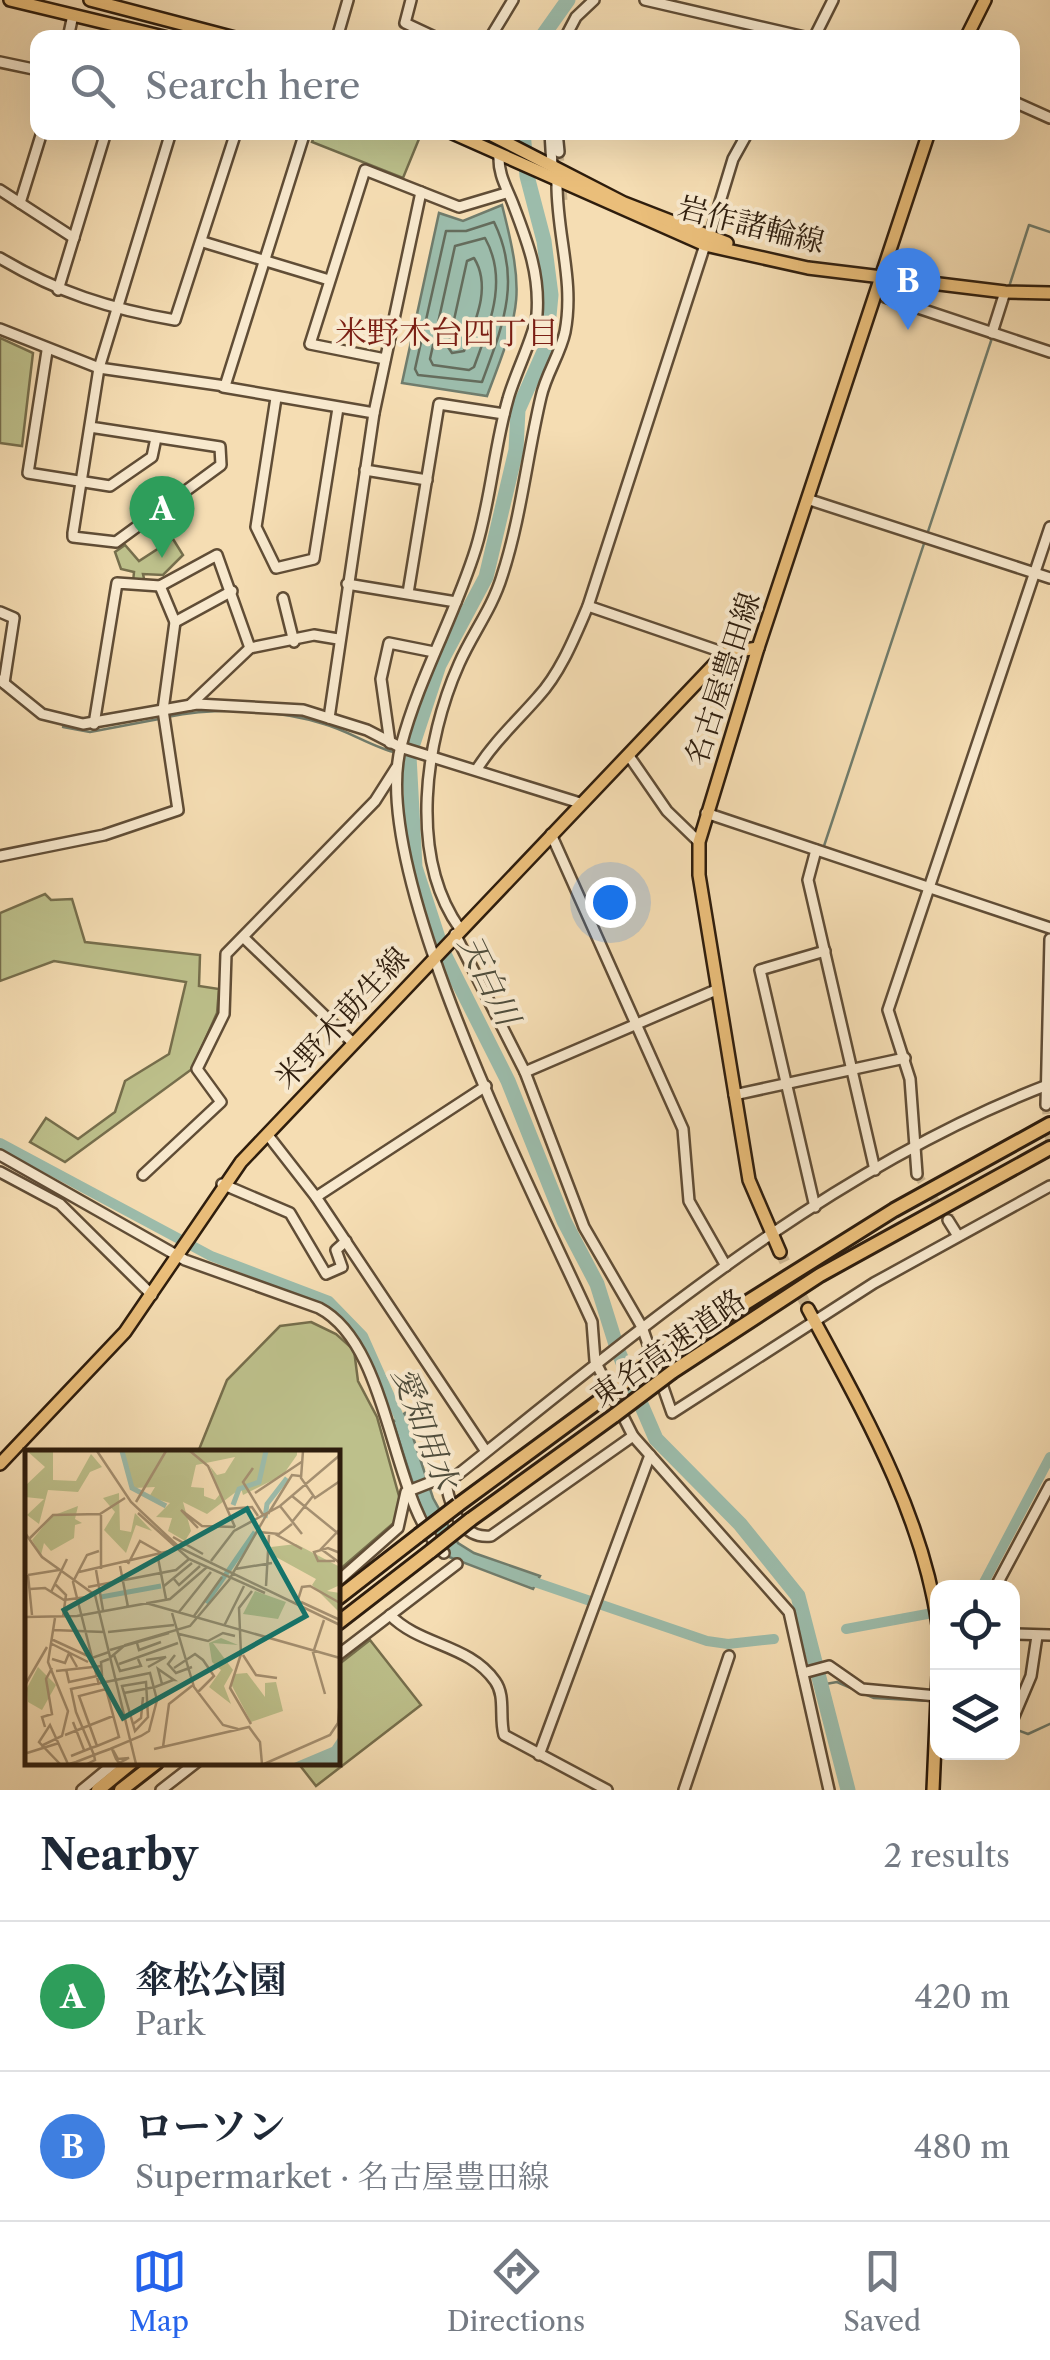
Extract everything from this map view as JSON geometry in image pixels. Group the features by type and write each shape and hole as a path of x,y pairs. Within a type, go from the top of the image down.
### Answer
{"highway":[{"name":"東名高速道路","path":"340,1596 658,1358 894,1210 1050,1124"},
{"name":"東名高速道路","path":"340,1621 437,1552 470,1520 672,1372 849,1258 1050,1148"},
{"path":"98,1790 128,1765"},
{"path":"121,1790 152,1765"}],"main road":[{"path":"10,0 135,30"},
{"path":"90,0 205,30"},
{"path":"970,30 985,0"},
{"name":"岩作諸輪線","path":"467,140 707,242 881,278 1050,293"},
{"name":"岩作諸輪線","path":"503,140 707,242"},
{"name":"名古屋豊田線","path":"780,1252 749,1180 716,990 699,875 699,842 758,648 927,140"},
{"path":"725,653 758,648"},
{"name":"米野木莇生線","path":"0,1464 88,1374 154,1296 222,1184 266,1134 725,653"},
{"path":"808,1309 910,1513 930,1589"},
{"path":"933,1790 934,1760"}],"street":[{"path":"340,30 348,0"},
{"path":"411,0 405,23 420,30"},
{"path":"495,30 513,0"},
{"path":"569,30 576,17 594,0"},
{"path":"645,0 777,30"},
{"path":"816,30 833,0"},
{"path":"70,30 73,15"},
{"path":"0,62 30,68"},
{"path":"1020,105 1050,118"},
{"path":"20,202 39,140"},
{"path":"58,290 104,140"},
{"path":"90,427 220,447 220,468 110,544 73,536 99,368 169,140"},
{"path":"0,258 58,290 117,310 177,319 234,140"},
{"path":"223,386 304,140"},
{"path":"550,165 553,140"},
{"path":"556,140 559,152"},
{"path":"477,769 493,742 540,696 588,606 733,160 744,140"},
{"path":"395,745 477,544 504,414 538,314 533,256 506,193 504,158"},
{"path":"385,359 312,346 365,170 463,207 506,193"},
{"path":"557,181 568,263"},
{"path":"0,190 74,238"},
{"path":"329,718 374,413 421,192"},
{"path":"563,200 570,306 564,338 542,392 511,545 486,618 460,660 442,705 430,754 428,830 441,890 456,933 525,1072 584,1227 642,1327 672,1414 815,1322 1050,1186"},
{"path":"202,242 329,280"},
{"path":"992,333 1005,292"},
{"path":"885,297 1050,352"},
{"path":"0,329 46,351 99,368 374,413"},
{"path":"46,351 27,470 113,485 152,457 156,438"},
{"path":"276,398 256,526 276,568 314,558 338,408"},
{"path":"408,594 439,404 504,414"},
{"path":"365,470 427,480"},
{"path":"810,500 1050,578"},
{"path":"918,1174 905,1058 888,1010 1050,527"},
{"path":"94,724 116,582 160,586 217,555 250,648"},
{"path":"347,584 456,602"},
{"path":"0,856 104,835 178,810 163,710 175,622 160,586"},
{"path":"175,622 232,591"},
{"path":"282,598 294,642"},
{"path":"588,606 725,653"},
{"path":"0,612 14,618 2,681 42,714 94,724 190,706 303,710 395,745 580,803"},
{"path":"190,706 250,648 314,635 338,639"},
{"path":"434,652 388,643 380,679 395,745 408,876 486,1086 592,1322 599,1358 634,1436 782,1600 804,1672 828,1790"},
{"path":"630,756 667,811 699,842"},
{"path":"143,1175 221,1102 197,1069 224,1014 226,954 374,801 396,768"},
{"path":"706,813 1050,928"},
{"path":"551,834 683,1129 690,1201 726,1266"},
{"path":"816,850 808,880 875,1170"},
{"path":"243,937 352,1042"},
{"path":"1046,1105 1050,939"},
{"path":"816,1207 760,970 825,951"},
{"path":"525,1072 716,990"},
{"path":"734,1095 905,1058"},
{"path":"340,1579 398,1528 402,1497 431,1482 446,1484 599,1358 726,1266 914,1147 1047,1085"},
{"path":"316,1197 486,1086"},
{"path":"266,1134 316,1197 485,1450"},
{"path":"0,1155 178,1254 319,1308 337,1319 378,1393 437,1552"},
{"path":"0,1172 60,1204 154,1296"},
{"path":"222,1184 290,1212 326,1274 342,1267 336,1250 346,1241"},
{"path":"948,1220 958,1236"},
{"path":"446,1484 464,1529 479,1537 491,1536 634,1436"},
{"path":"539,1755 650,1455"},
{"path":"999,1580 1050,1485"},
{"path":"340,1653 458,1564"},
{"path":"390,1615 406,1632 460,1650 495,1681 502,1696 504,1734 607,1790"},
{"path":"1020,1635 1050,1635"},
{"path":"1020,1701 1031,1676 1037,1636"},
{"path":"684,1790 729,1656"},
{"path":"804,1672 829,1666 862,1689 930,1695"},
{"path":"82,1790 112,1765"},
{"path":"161,1790 193,1765"}],"green space":[{"path":"313,140 419,140 403,178"},
{"path":"0,338 33,353 22,446 0,443"},
{"path":"173,539 183,555 163,575 143,574 145,583 133,582 134,572 121,569 115,552 125,545 139,561"},
{"path":"45,894 51,900 72,899 85,942 200,955 199,986 219,989 217,1013 192,1069 65,1162 30,1142 46,1118 78,1139 115,1112 125,1081 169,1054 186,982 54,961 0,981 0,913"},
{"path":"311,1322 336,1334 354,1350 358,1381 377,1417 404,1514 340,1569 340,1450 199,1450 227,1380 280,1326"},
{"path":"370,1640 421,1705 316,1786 300,1765 340,1765 340,1663"}],"water":[{"path":"502,205 514,262 516,303 507,342 487,396 402,383 439,213 463,221"},
{"path":"405,1413 433,1498 458,1543 474,1553 540,1576 533,1589 449,1557 425,1521 393,1422"}],"waterway":[{"name":"天白川","path":"547,30 568,0"},
{"name":"天白川","path":"524,140 527,176 544,241 551,295 546,347 518,410 516,450 486,577 439,665 409,756 415,867 442,950 508,1081 564,1221 597,1284 618,1351 656,1439 740,1524 798,1596 848,1790"},
{"path":"1008,290 1029,225 1050,232"},
{"path":"824,846 993,335"},
{"path":"167,717 226,711 286,715 333,727 397,753"},
{"path":"63,727 90,732 159,719"},
{"name":"愛知用水","path":"0,1143 211,1256 329,1301 363,1336 404,1428"},
{"name":"愛知用水","path":"985,1580 1050,1457"},
{"name":"愛知用水","path":"526,1579 707,1641 728,1644 774,1639"},
{"name":"愛知用水","path":"846,1629 930,1613"},
{"path":"820,1685 837,1682 874,1698 930,1701"},
{"path":"1020,1731 1028,1734 1050,1724"}],"tunnel":[{"path":"559,152 563,200"},
{"path":"1046,1105 1050,1144"},
{"path":"917,1174 948,1220"},
{"path":"780,1252 808,1309"}],"place":[{"name":"ローソン","path":"908,330"},
{"name":"傘松公園","path":"162,558"}],"district":[{"name":"米野木台四丁目","path":"447,333"}]}
